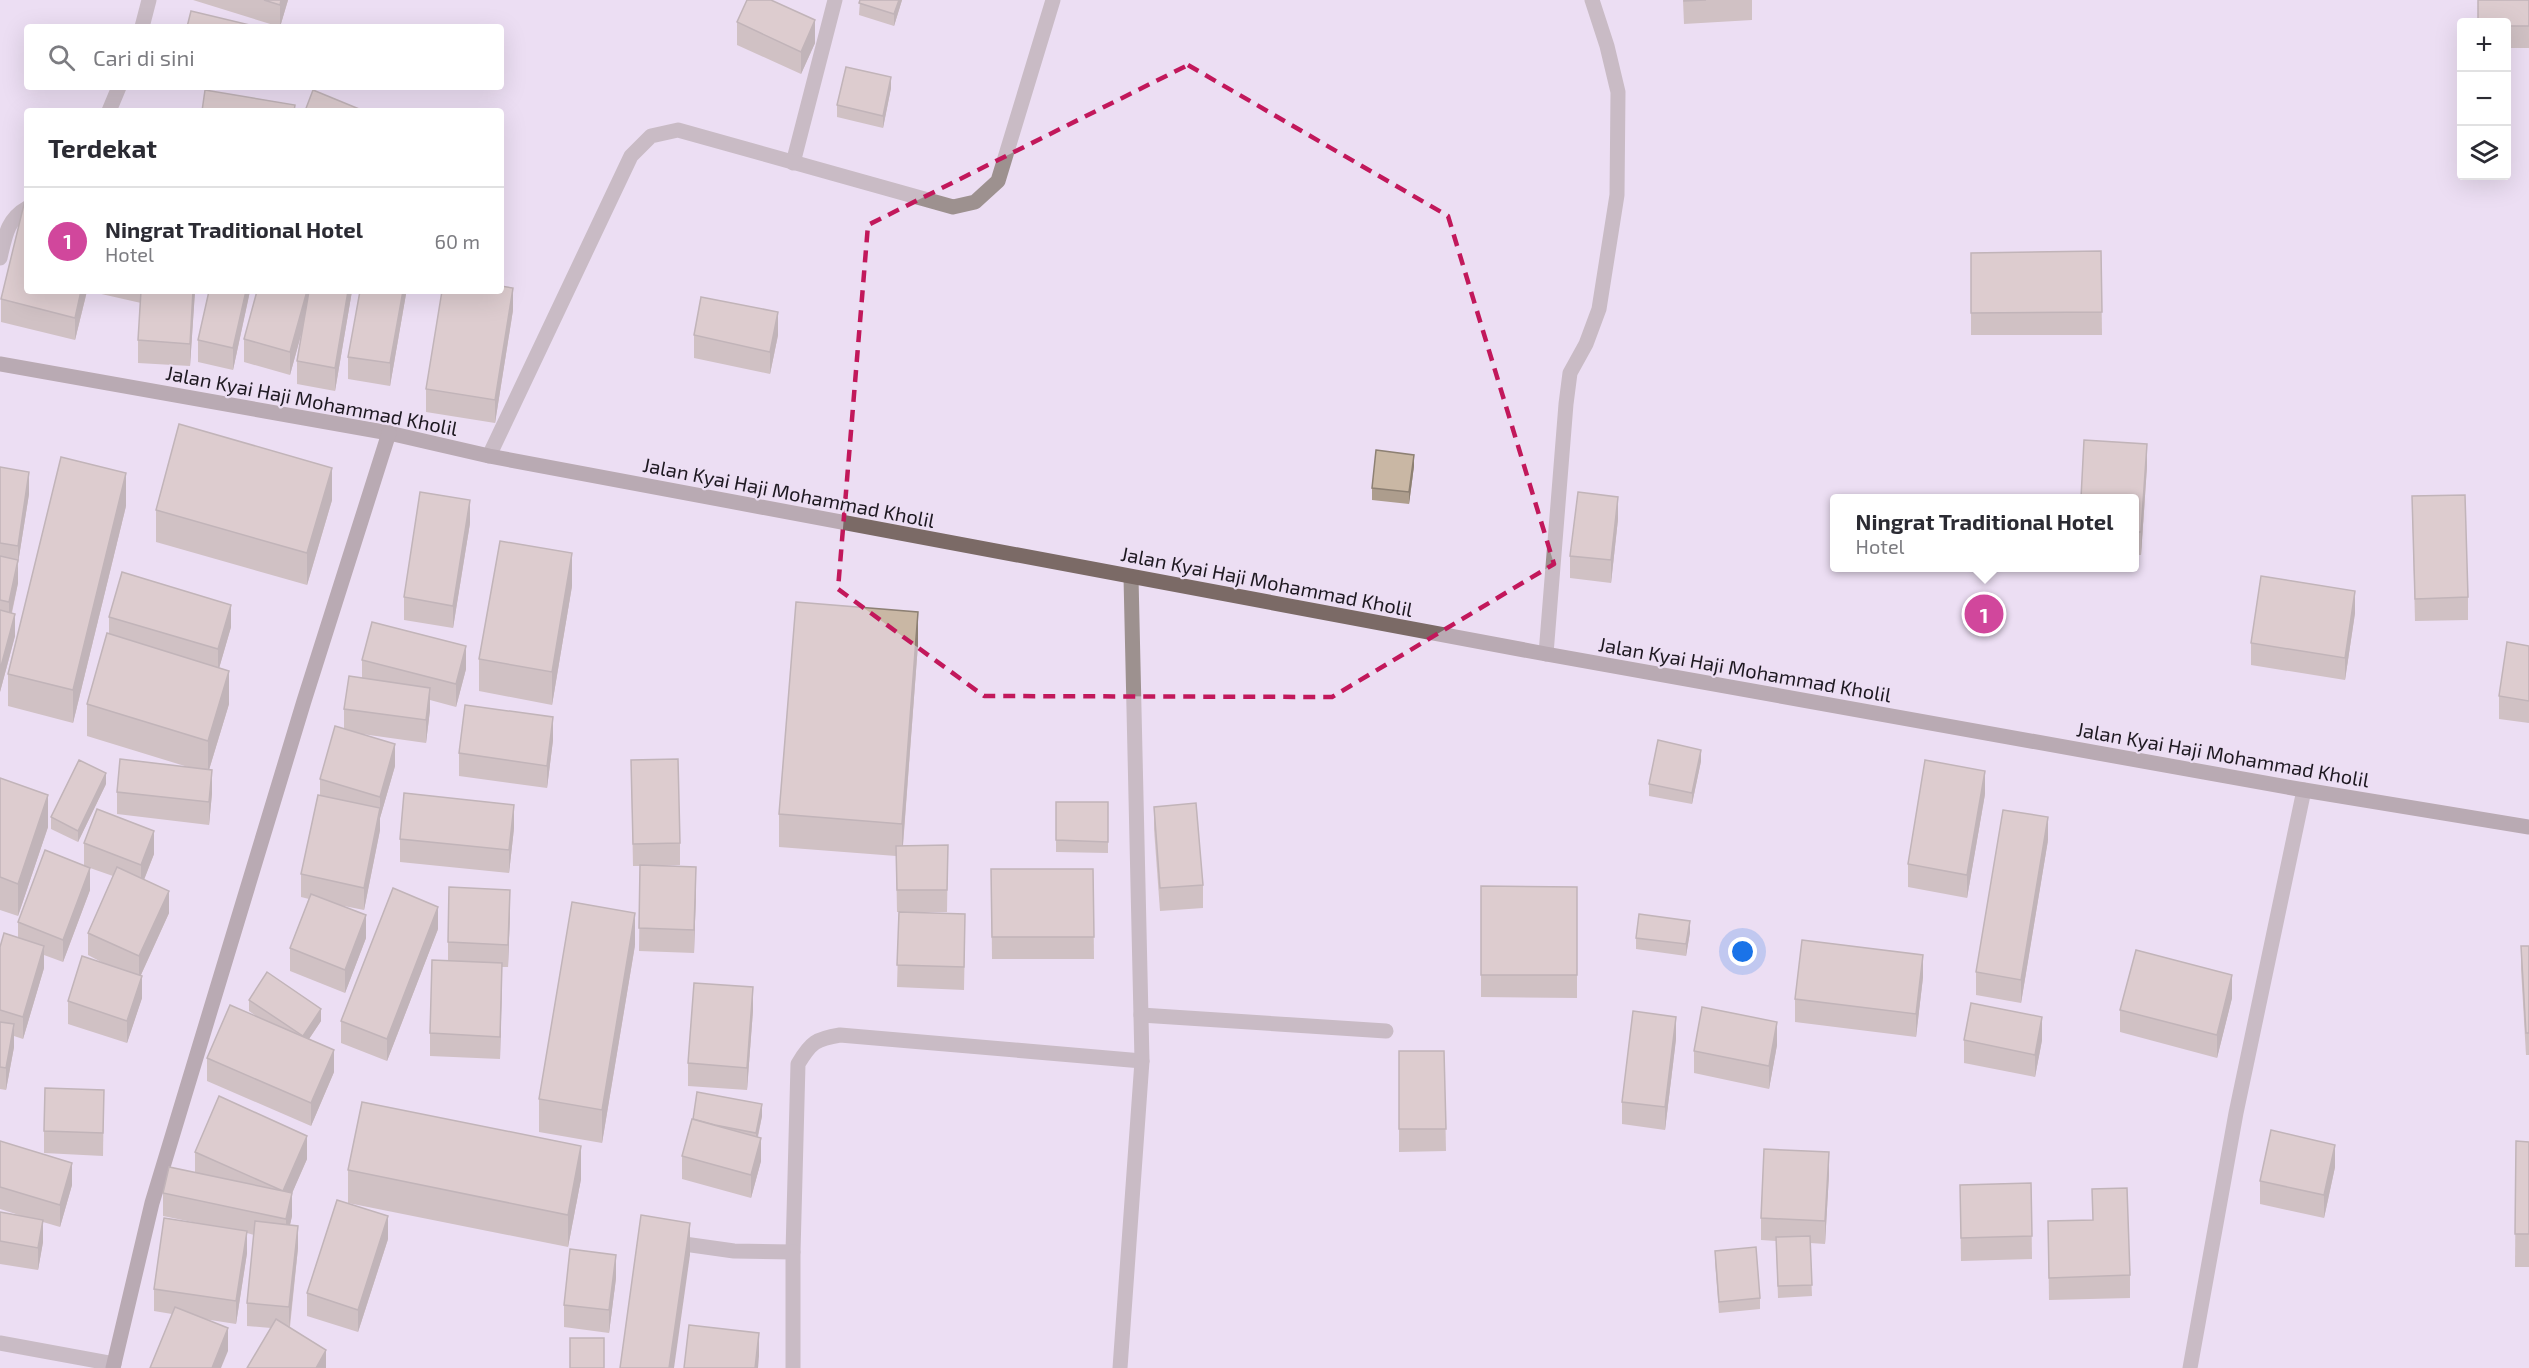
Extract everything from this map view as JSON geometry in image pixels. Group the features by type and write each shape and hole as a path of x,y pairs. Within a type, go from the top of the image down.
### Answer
{"main road":[{"name":"Jalan Kyai Haji Mohammad Kholil","path":"0,364 389,433 489,456 1546,654 2304,790 2529,827"},
{"path":"113,1366 159,1180 304,701 389,433"}],"street":[{"path":"143,24 149,0"},
{"path":"793,163 836,0"},
{"path":"489,456 631,156 651,136 678,130 953,207 975,202 998,182 1053,0"},
{"path":"1546,654 1570,373 1586,344 1599,309 1617,195 1618,92 1592,0"},
{"path":"110,108 118,90"},
{"path":"0,258 8,226 16,214 24,210"},
{"path":"1120,1368 1142,1061 1131,577"},
{"path":"2190,1368 2235,1113 2304,790"},
{"path":"1141,1015 1386,1031"},
{"path":"793,1368 793,1252 798,1064 808,1046 821,1038 840,1035 1142,1061"},
{"path":"655,1240 734,1251 793,1252"},
{"path":"0,1343 113,1366"}],"highlighted area":[{"path":"1188,65 1448,216 1554,564 1332,697 984,696 838,589 868,225"}],"building":[{"path":"264,0 281,0 280,5"},
{"path":"747,0 771,0 815,20 801,52 737,22"},
{"path":"860,0 899,0 894,14 859,3"},
{"path":"2478,0 2529,0 2529,26 2511,26 2511,18 2478,18"},
{"path":"191,11 245,24 188,24"},
{"path":"846,67 891,77 883,116 837,105"},
{"path":"205,90 295,105 294,108 202,108"},
{"path":"313,90 357,108 306,108"},
{"path":"24,204 24,294 80,294 75,318 1,299"},
{"path":"2101,251 2102,312 1971,313 1971,253"},
{"path":"504,286 513,288 495,400 426,389 442,294 504,294"},
{"path":"141,294 193,294 190,344 138,340"},
{"path":"208,294 245,294 233,348 198,340"},
{"path":"256,294 306,294 290,352 244,339"},
{"path":"308,294 347,294 335,368 297,361"},
{"path":"359,294 402,294 390,363 348,357"},
{"path":"701,297 778,312 770,352 694,335"},
{"path":"179,424 332,468 307,553 156,510"},
{"path":"2084,440 2147,444 2141,532 2139,532 2139,494 2081,494"},
{"path":"1376,450 1414,455 1409,492 1372,488"},
{"path":"61,457 126,473 73,690 8,674"},
{"path":"0,467 29,472 18,546 0,543"},
{"path":"420,492 470,500 453,606 404,597"},
{"path":"1578,492 1618,497 1611,560 1570,556"},
{"path":"2465,495 2468,597 2415,599 2412,496"},
{"path":"500,541 572,553 552,672 479,659"},
{"path":"0,556 18,560 9,602 0,600"},
{"path":"122,572 231,605 218,649 109,617"},
{"path":"2261,576 2355,591 2345,658 2251,643"},
{"path":"796,602 918,612 902,824 779,814"},
{"path":"0,610 15,614 0,670"},
{"path":"372,622 466,646 456,684 362,660"},
{"path":"107,633 229,671 208,741 87,704"},
{"path":"2507,642 2529,646 2529,701 2499,696"},
{"path":"349,676 430,688 426,720 344,709"},
{"path":"465,705 553,717 547,766 459,753"},
{"path":"335,726 395,744 380,797 320,779"},
{"path":"1658,740 1701,750 1692,793 1649,784"},
{"path":"120,759 212,770 209,802 117,792"},
{"path":"678,759 680,843 633,844 631,760"},
{"path":"79,760 106,773 78,831 51,817"},
{"path":"1925,760 1985,771 1967,875 1908,864"},
{"path":"0,778 48,795 18,884 0,877"},
{"path":"404,793 514,805 509,850 400,839"},
{"path":"318,795 380,808 364,888 301,874"},
{"path":"1056,802 1108,802 1108,842 1056,840"},
{"path":"1196,803 1203,885 1160,888 1154,807"},
{"path":"97,809 154,831 141,865 84,843"},
{"path":"2003,810 2048,817 2021,980 1976,972"},
{"path":"948,845 947,890 897,890 896,846"},
{"path":"45,850 90,868 63,940 18,922"},
{"path":"640,865 696,867 694,930 639,928"},
{"path":"117,867 169,891 139,956 88,933"},
{"path":"991,869 1093,869 1094,937 992,937"},
{"path":"1481,886 1577,887 1577,975 1481,975"},
{"path":"449,887 510,890 508,945 448,942"},
{"path":"393,888 438,907 387,1039 341,1021"},
{"path":"311,894 366,915 345,970 290,948"},
{"path":"572,902 635,913 602,1110 539,1099"},
{"path":"899,912 965,914 964,967 897,965"},
{"path":"1639,914 1690,921 1686,944 1636,938"},
{"path":"4,933 44,946 23,1017 0,1010 0,947"},
{"path":"1802,940 1923,955 1916,1014 1795,999"},
{"path":"2521,946 2529,946 2529,1033 2526,1033"},
{"path":"2136,950 2232,975 2217,1035 2120,1010"},
{"path":"82,956 142,976 127,1021 68,1001"},
{"path":"432,960 502,963 500,1037 430,1033"},
{"path":"267,972 321,1009 303,1036 249,1000"},
{"path":"694,983 753,987 747,1068 688,1063"},
{"path":"1971,1003 2042,1017 2035,1055 1964,1040"},
{"path":"230,1005 334,1050 311,1103 207,1058"},
{"path":"1702,1007 1777,1022 1769,1066 1694,1051"},
{"path":"1633,1011 1676,1017 1665,1107 1622,1102"},
{"path":"0,1022 14,1024 6,1068 0,1067"},
{"path":"1399,1051 1444,1051 1446,1129 1399,1129"},
{"path":"45,1088 104,1090 103,1133 44,1131"},
{"path":"697,1092 762,1104 756,1133 693,1119"},
{"path":"219,1096 307,1136 283,1191 195,1152"},
{"path":"362,1102 581,1146 568,1215 348,1170"},
{"path":"692,1119 761,1138 751,1175 682,1156"},
{"path":"2271,1130 2335,1145 2324,1195 2260,1181"},
{"path":"0,1141 72,1163 60,1205 0,1187"},
{"path":"2516,1141 2529,1142 2529,1234 2515,1234"},
{"path":"1764,1149 1829,1152 1825,1221 1761,1218"},
{"path":"169,1167 292,1193 286,1219 163,1193"},
{"path":"2031,1183 2032,1236 1961,1238 1960,1185"},
{"path":"2127,1188 2130,1275 2049,1278 2048,1221 2093,1220 2092,1189"},
{"path":"337,1200 388,1216 358,1310 307,1293"},
{"path":"0,1212 43,1220 38,1248 0,1241"},
{"path":"641,1215 690,1223 669,1368 620,1368"},
{"path":"164,1218 247,1231 236,1301 154,1289"},
{"path":"255,1221 298,1226 289,1307 247,1303"},
{"path":"1810,1236 1812,1285 1778,1286 1776,1237"},
{"path":"1756,1247 1760,1298 1719,1302 1715,1251"},
{"path":"570,1249 616,1255 609,1310 564,1305"},
{"path":"175,1307 228,1328 212,1368 150,1368"},
{"path":"276,1319 326,1350 316,1368 247,1368"},
{"path":"689,1325 759,1333 755,1368 684,1368"},
{"path":"570,1338 604,1338 604,1368 570,1368"}],"place":[{"name":"Ningrat Traditional Hotel","path":"1984,614"}]}
